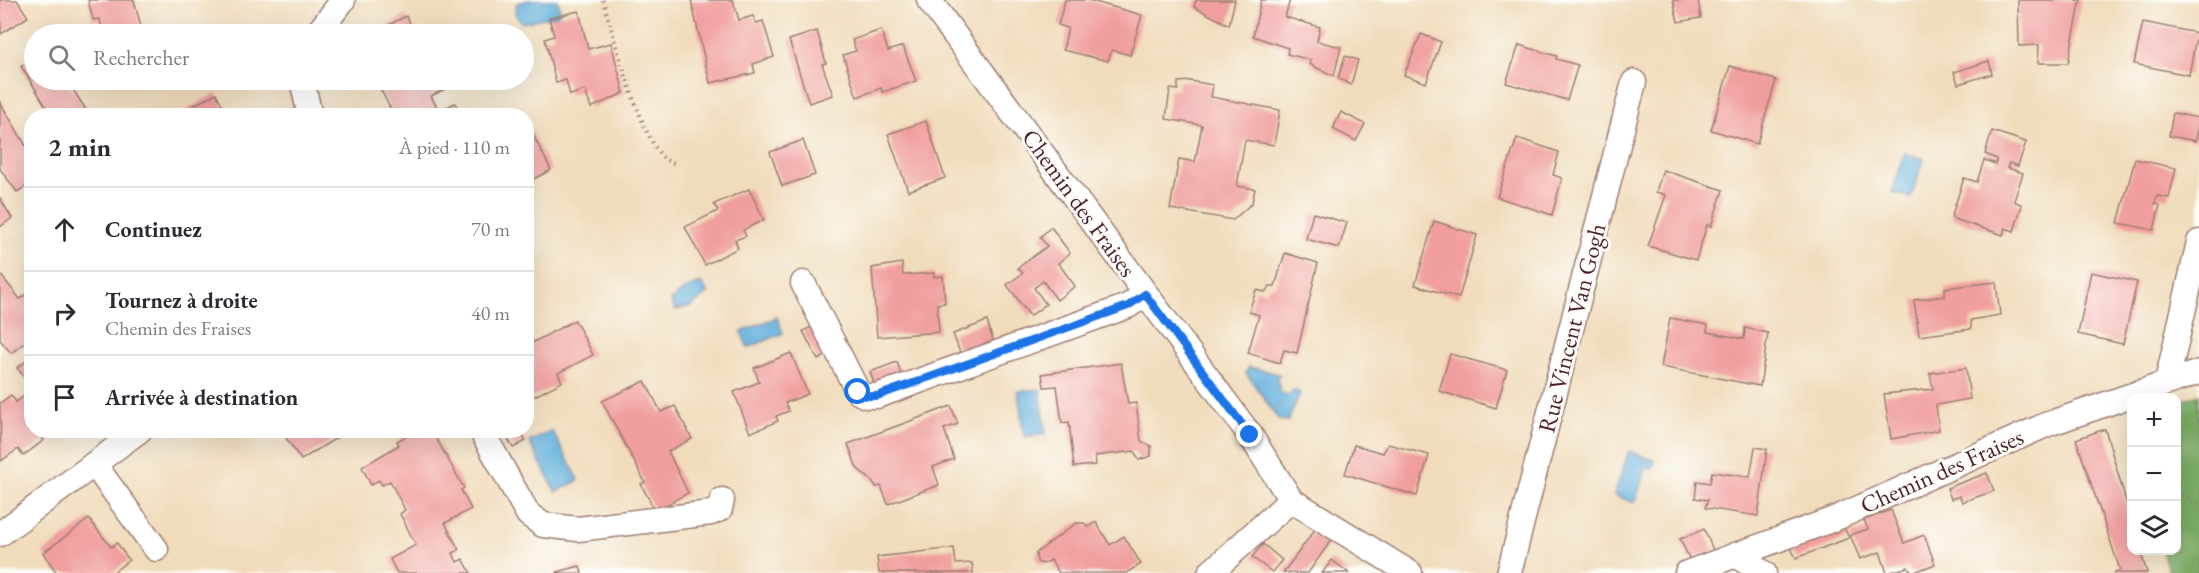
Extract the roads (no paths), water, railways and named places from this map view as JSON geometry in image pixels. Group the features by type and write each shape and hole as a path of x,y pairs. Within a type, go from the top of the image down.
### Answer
{"street":[{"path":"325,24 343,0"},
{"name":"Chemin des Fraises","path":"929,0 1250,435 1291,500 1410,573"},
{"name":"Rue Vincent Van Gogh","path":"1509,573 1634,82"},
{"path":"304,90 308,108"},
{"path":"2168,382 2199,242"},
{"path":"803,284 858,392 866,396 877,396 1128,306 1145,294"},
{"name":"Chemin des Fraises","path":"1687,573 1834,519 2048,424 2199,372"},
{"path":"0,534 129,438"},
{"path":"485,438 528,514 543,525 578,529 711,513 720,509 722,500"},
{"path":"94,464 156,549"},
{"path":"1210,573 1291,500"},
{"path":"1736,555 1764,573"}],"water":[{"path":"529,0 558,0 560,12 557,15 522,23 515,14 517,3"},
{"path":"1905,153 1924,159 1911,198 1892,192"},
{"path":"702,283 708,293 692,306 675,310 671,300 687,288"},
{"path":"777,317 783,333 748,348 741,332"},
{"path":"1249,367 1279,374 1277,380 1281,393 1289,395 1293,390 1300,393 1288,421 1279,420 1246,373"},
{"path":"1040,389 1046,434 1024,437 1018,391"},
{"path":"552,431 579,480 556,492 529,442"},
{"path":"1629,451 1655,461 1652,469 1646,468 1635,503 1614,495"}]}
